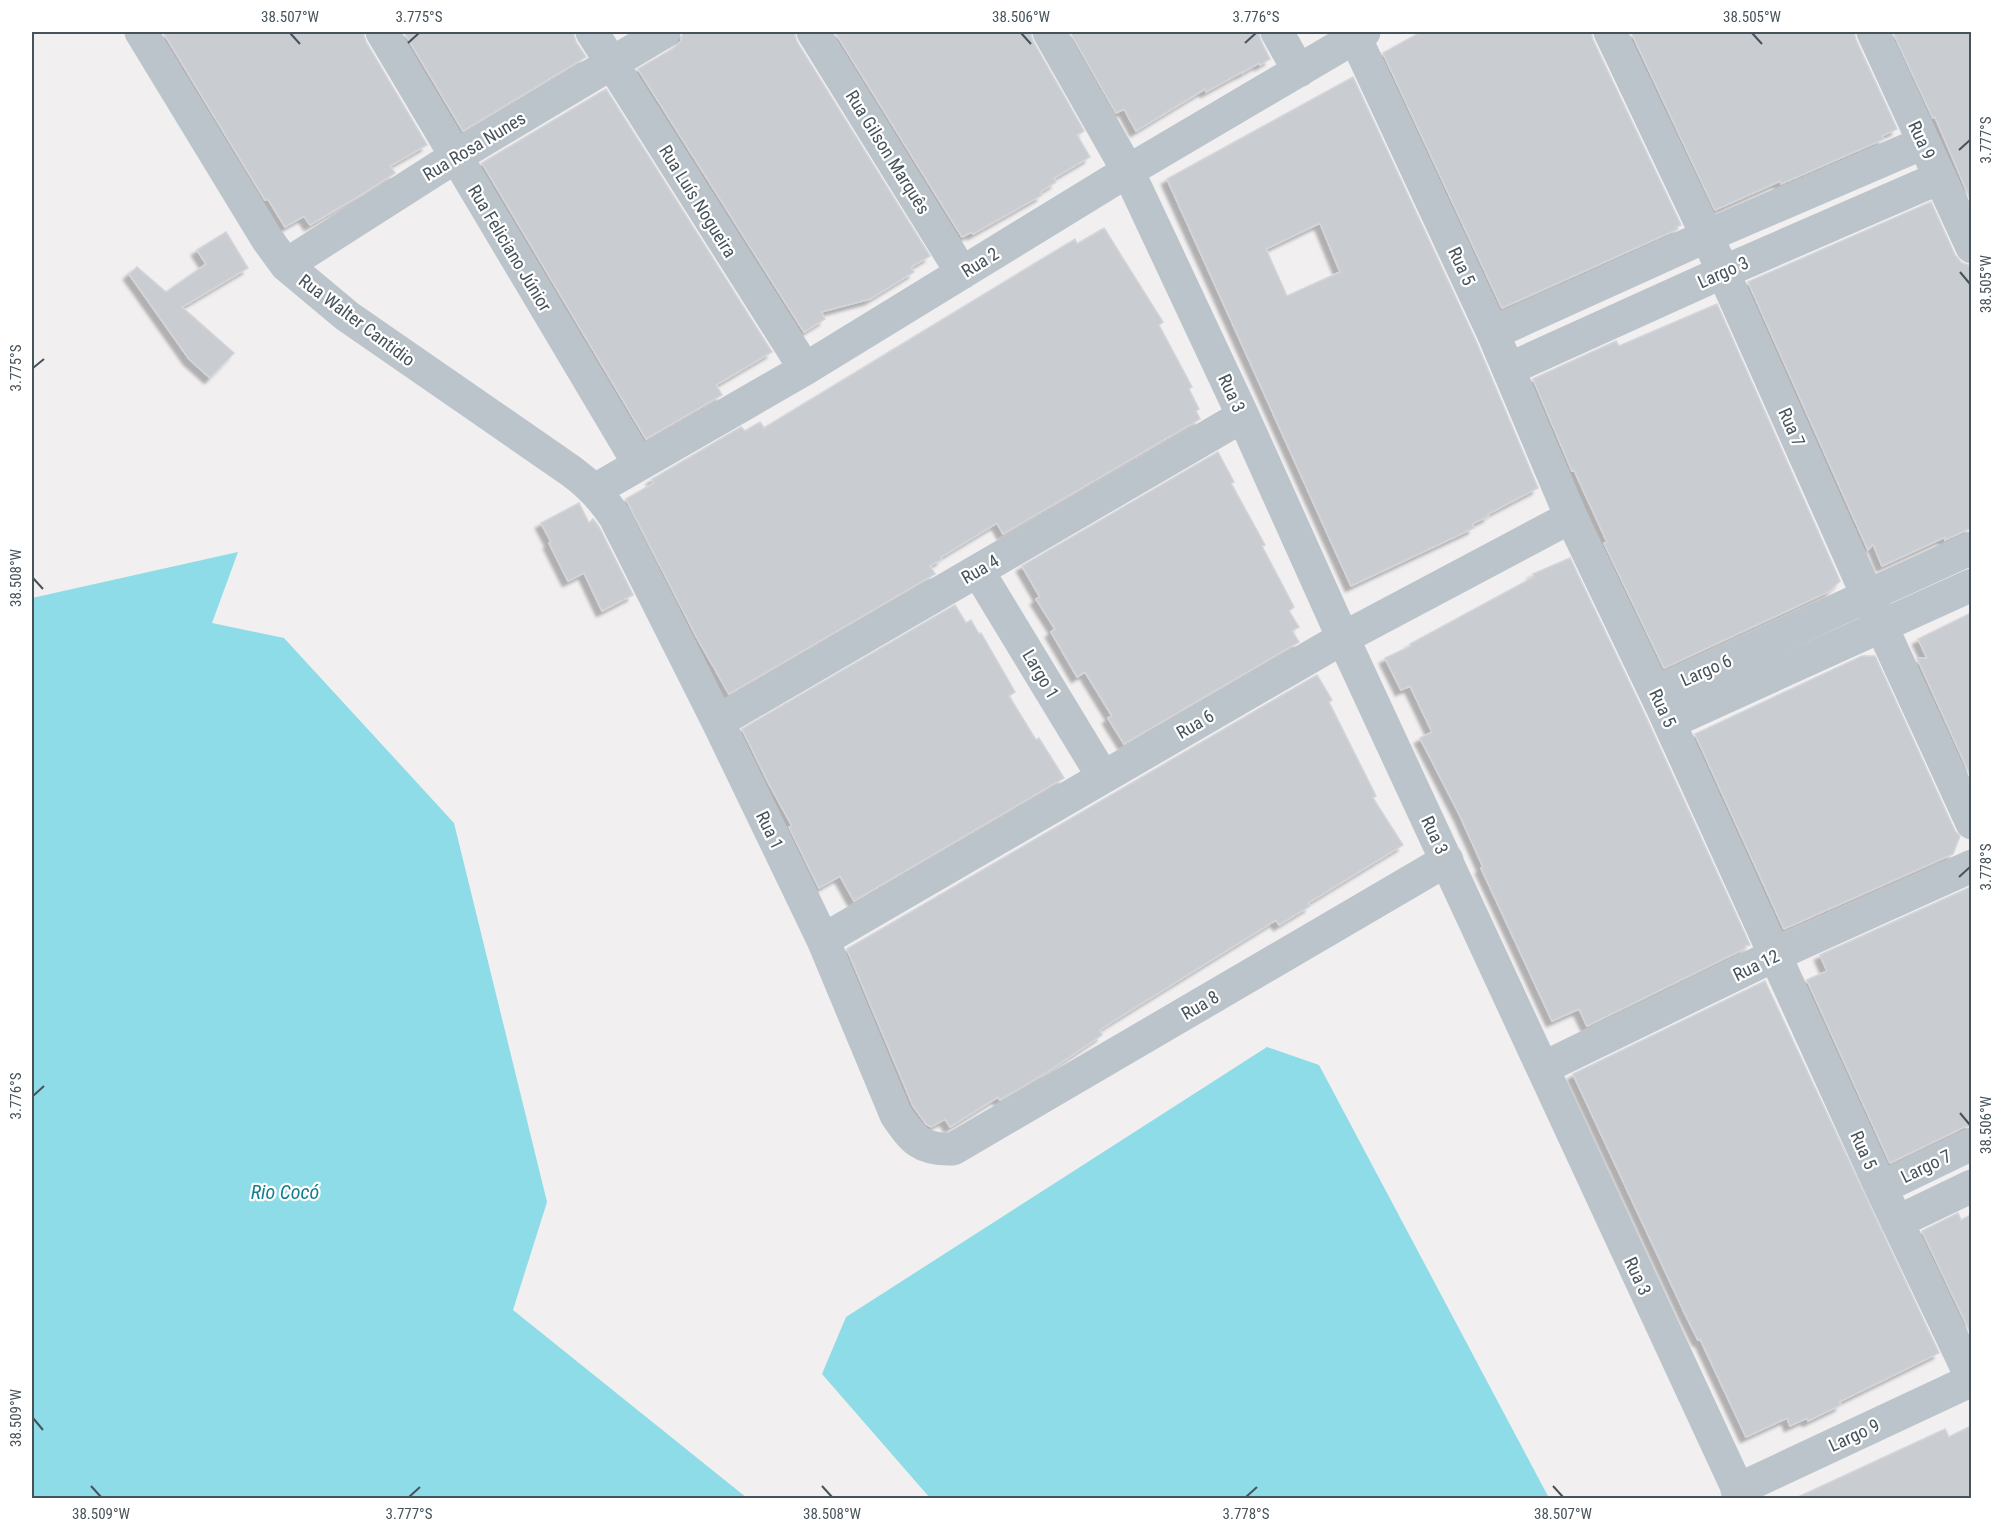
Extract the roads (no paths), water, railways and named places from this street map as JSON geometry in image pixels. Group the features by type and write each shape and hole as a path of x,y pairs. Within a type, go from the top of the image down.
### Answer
{"street":[{"name":"Rua Walter Cantidio","path":"141,32 267,239 286,265 347,316 596,490"},
{"name":"Rua Feliciano Júnior","path":"382,32 639,464"},
{"name":"Rua Luís Nogueira","path":"592,32 805,369"},
{"name":"Rua Rosa Nunes","path":"286,265 455,157 664,32"},
{"name":"Rua Gilson Marquês","path":"813,32 962,273"},
{"name":"Rua 3","path":"1049,32 1128,171 1740,1494"},
{"path":"1277,32 1299,71"},
{"name":"Rua 7","path":"1610,32 1707,236 1971,823"},
{"name":"Rua 9","path":"1873,32 1971,248"},
{"name":"Rua 2","path":"596,490 805,369 1128,171 1360,34"},
{"name":"Rua 5","path":"1360,34 1509,369 1571,517 1662,707 1881,1188 1971,1379"},
{"path":"1493,333 1707,236 1923,143"},
{"name":"Largo 3","path":"1509,369 1939,178"},
{"name":"Rua 4","path":"718,722 1243,416"},
{"name":"Rua 1","path":"596,490 615,517 718,722 823,940 896,1115 909,1134 923,1145 935,1149 953,1149"},
{"name":"Rua 6","path":"823,940 1343,638 1571,517"},
{"name":"Largo 6","path":"1971,548 1671,686 1662,707 1684,716 1971,585"},
{"name":"Largo 1","path":"978,571 1103,777"},
{"name":"Rua 8","path":"953,1149 1447,860"},
{"name":"Rua 12","path":"1543,1068 1775,955 1971,866"},
{"name":"Largo 7","path":"1881,1188 1971,1144"},
{"name":"Largo 7","path":"1897,1222 1971,1186"},
{"name":"Largo 9","path":"1740,1494 1971,1379"}],"water":[{"name":"Rio Cocó","path":"238,552 212,623 284,638 454,823 547,1202 513,1310 747,1498 32,1498 32,598"},
{"path":"1267,1047 1319,1065 1549,1498 930,1498 822,1374 846,1317"}]}
